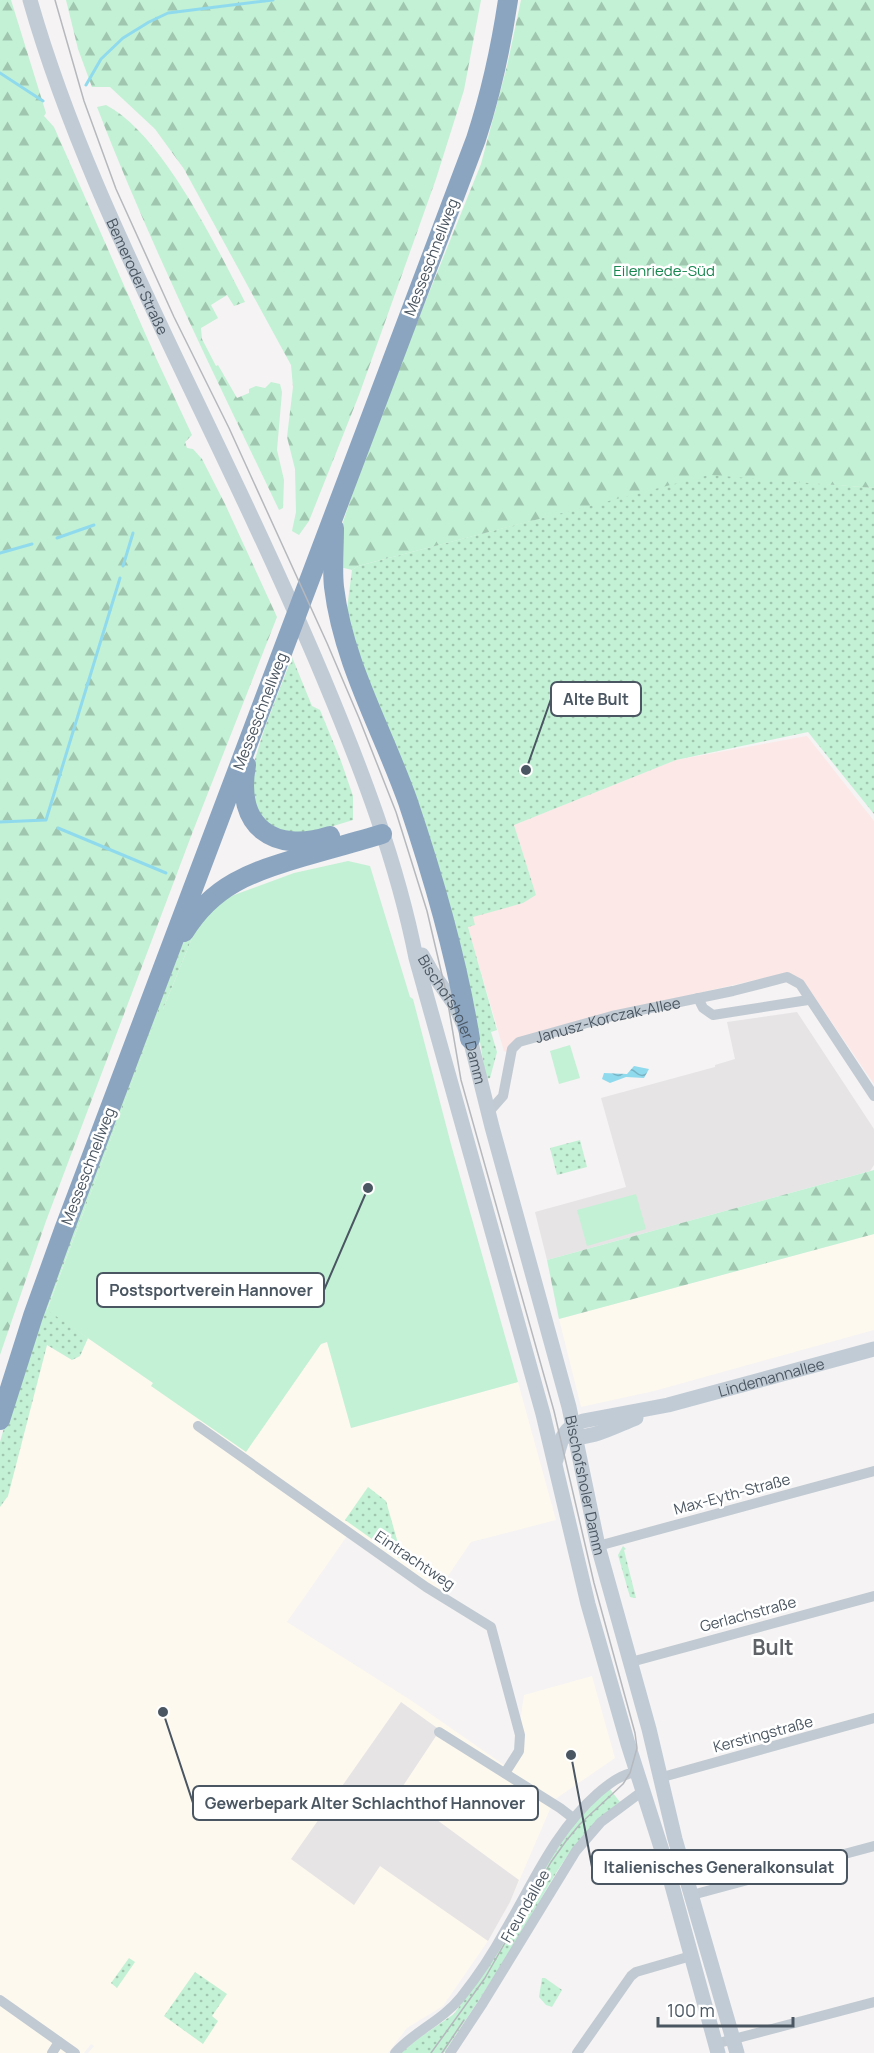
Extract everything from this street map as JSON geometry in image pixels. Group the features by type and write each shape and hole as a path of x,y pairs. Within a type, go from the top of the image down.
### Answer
{"highway":[{"name":"Messeschnellweg","path":"0,1377 438,207 476,96 491,36 496,0"},
{"name":"Messeschnellweg","path":"0,1420 40,1295 476,139 488,101 502,40 508,0"},
{"path":"333,516 334,588 340,620 356,672 398,776 423,848 465,1004 470,1039"},
{"path":"254,725 244,776 244,793 252,818 263,830 280,840 298,843 381,828"},
{"path":"162,970 193,917 226,886 247,875 381,828"}],"main road":[{"name":"Bemeroder Straße","path":"30,0 66,109 107,207 318,665"},
{"name":"Bischofsholer Damm","path":"318,665 353,749 381,828 410,928 416,958 545,1421 588,1604 665,1860 717,2049"},
{"name":"Bischofsholer Damm","path":"410,928 430,971 455,1005 470,1039 598,1546 649,1729 659,1778 735,2046"},
{"path":"461,1121 488,1113"},
{"name":"Lindemannallee","path":"571,1432 599,1432 668,1405 874,1349"},
{"path":"545,1421 571,1432 555,1464"},
{"path":"637,1772 659,1778"},
{"path":"644,1790 659,1778"}],"street":[{"name":"Janusz-Korczak-Allee","path":"488,1113 503,1096 512,1049 519,1042 612,1016 787,977 800,984 808,1000 874,1096"},
{"name":"Janusz-Korczak-Allee","path":"698,998 703,1008 713,1015 808,1000"},
{"name":"Eintrachtweg","path":"198,1426 426,1587 491,1627 520,1735 519,1751 505,1773"},
{"name":"Max-Eyth-Straße","path":"598,1546 874,1471"},
{"name":"Gerlachstraße","path":"631,1662 874,1596"},
{"name":"Kerstingstraße","path":"659,1778 874,1718"},
{"path":"439,1732 573,1818"},
{"name":"Freundallee","path":"395,2053 417,2032 442,2016 462,1995 501,1937 545,1858 573,1818 610,1782 637,1772"},
{"name":"Freundallee","path":"450,2053 495,1985 576,1851 601,1822 644,1790"},
{"path":"692,1895 874,1846"},
{"path":"577,2053 631,1976 636,1972 690,1956"},
{"path":"0,2000 75,2053"},
{"path":"717,2049 735,2046 874,2002"},
{"path":"52,2053 59,2042"}],"shaded area":[{"path":"807,736 874,821 874,1084 805,983 786,973 611,1013 519,1039 508,1053 504,1051 468,927 472,917 523,903 536,895 514,825 676,760"},
{"path":"797,1012 874,1129 874,1165 870,1171 547,1260 535,1212 626,1187 601,1098 715,1067 715,1065 735,1059 727,1022"},
{"path":"874,1234 874,1330 654,1391 581,1407 559,1319"},
{"path":"88,1338 153,1383 152,1386 246,1451 321,1344 328,1342 352,1428 518,1382 556,1520 471,1542 435,1595 347,1536 287,1622 412,1701 504,1765 516,1749 524,1695 592,1676 615,1758 554,1800 510,1902 488,1941 443,2006 407,2028 388,2053 88,2053 94,2046 91,2044 84,2053 0,2053 0,1507 8,1495 47,1345 72,1360 80,1356"},
{"path":"401,1702 440,1730 403,1786 416,1796 418,1806 519,1880 510,1902 488,1941 380,1866 354,1905 291,1859"}],"green space":[{"path":"0,0 11,0 46,113 44,116 54,127 192,435 185,442 187,448 193,449 202,459 277,617 193,831 46,1221 0,1355"},
{"path":"66,0 481,0 464,90 436,179 359,395 309,521 299,535 292,531 296,512 295,469 287,437 293,387 291,365 184,169 155,129 110,87 92,87 78,49"},
{"name":"Eilenriede-Süd","path":"521,0 874,0 874,488 709,475 358,566 352,570 340,567 342,525 353,492 397,372 481,164 507,66"},
{"path":"106,105 127,119 167,165 186,193 245,302 234,306 227,295 211,305 218,318 201,328 202,339 237,398 249,393 249,389 256,386 265,388 271,382 280,384 282,392 277,450 284,480 283,508 279,510 184,310 117,158 97,107"},
{"path":"709,474 874,488 874,814 808,732 676,760 514,825 536,895 523,903 473,917 475,925 468,927 497,1030 491,1032 497,1052 490,1078 486,1079 474,1005 428,844 371,692 346,617 352,570 358,566"},
{"path":"292,657 312,706 320,710 353,796 353,820 297,837 258,819 248,782 265,727"},
{"path":"348,861 370,866 410,997 413,999 518,1382 351,1428 327,1342 321,1344 246,1452 151,1386 153,1383 47,1310 160,1008 163,1009 197,926 223,899 294,873"},
{"path":"197,926 163,1009 160,1009 47,1309 88,1338 80,1356 72,1360 47,1345 8,1496 0,1507 0,1442 20,1372 92,1176 184,940"},
{"path":"570,1045 580,1078 559,1084 550,1051"},
{"path":"580,1140 587,1167 557,1175 550,1148"},
{"path":"874,1170 874,1234 559,1319 547,1260"},
{"path":"636,1194 646,1229 587,1246 577,1210"},
{"path":"368,1487 386,1501 403,1561 345,1520"},
{"path":"623,1546 626,1549 624,1550 636,1598 630,1597 618,1555"},
{"path":"609,1788 620,1802 587,1832 562,1864 510,1952 444,2053 401,2053 454,2014 478,1980 542,1871 578,1819"},
{"path":"129,1958 135,1962 117,1988 111,1983"},
{"path":"195,1972 227,1994 212,2016 218,2021 203,2044 164,2016"},
{"path":"542,1978 562,1990 552,2007 546,2005 539,1997"}],"water":[{"path":"634,1066 649,1069 644,1078 626,1077 610,1083 602,1079 604,1073 627,1074"}],"waterway":[{"path":"86,85 101,59 123,38 168,13 273,0"},
{"path":"0,73 43,101"},
{"path":"57,538 94,525"},
{"path":"123,566 133,533"},
{"path":"0,553 32,544"},
{"path":"0,822 46,820 120,578"},
{"path":"58,828 166,873"}],"tram line":[{"path":"55,0 84,101 116,189 327,643 396,812 427,911 446,992 461,1080 554,1411 594,1583 635,1733 637,1748 630,1773 623,1784 580,1824 551,1862 485,1978 431,2053"},
{"path":"442,2053 464,2020"}],"place":[{"name":"Alte Bult","path":"526,770"},
{"name":"Postsportverein Hannover","path":"368,1188"},
{"name":"Gewerbepark Alter Schlachthof Hannover","path":"163,1712"},
{"name":"Italienisches Generalkonsulat","path":"571,1755"}],"district":[{"name":"Bult","path":"773,1647"}]}
